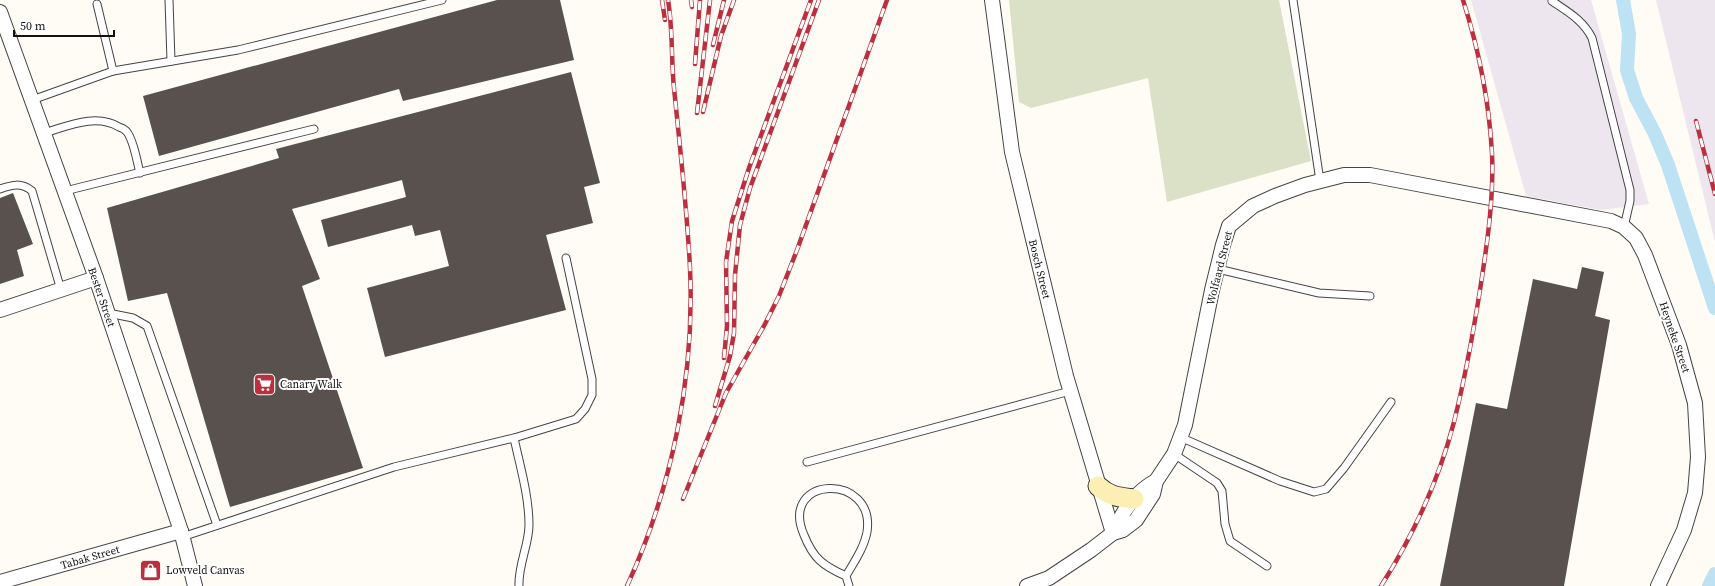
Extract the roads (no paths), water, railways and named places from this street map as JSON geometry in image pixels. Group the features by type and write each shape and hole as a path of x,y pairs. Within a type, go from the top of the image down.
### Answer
{"street":[{"name":"Bosch Street","path":"992,0 1012,152 1070,391 1113,533"},
{"name":"Bester Street","path":"0,12 108,313 181,534 195,586"},
{"name":"Wolfaard Street","path":"1027,586 1052,582 1113,533 1123,530 1136,520 1153,494 1156,481 1174,454 1185,425 1212,290 1223,245 1229,226 1238,218 1253,206 1275,196 1320,181 1344,175 1370,175 1490,198"},
{"name":"Heyneke Street","path":"1490,198 1611,221 1624,227 1636,238 1645,255 1677,338 1690,385 1694,403 1698,457 1695,493 1684,530 1658,586"},
{"path":"0,310 96,278"},
{"name":"Wolfaard Street","path":"1113,533 1119,518 1134,498 1146,486 1156,481"},
{"path":"1098,486 1106,493 1120,498 1134,498"},
{"name":"Tabak Street","path":"0,582 181,534"}],"lane":[{"path":"169,0 171,61"},
{"path":"32,100 113,71 238,50 442,0"},
{"path":"1293,0 1320,181"},
{"path":"1552,1 1578,18 1592,38 1630,190 1630,201 1624,227"},
{"path":"97,4 113,71"},
{"path":"44,133 88,120 106,121 116,125 127,131 134,148 140,174"},
{"path":"65,192 314,129"},
{"path":"0,189 15,185 26,186 32,190 61,290"},
{"path":"181,534 216,525 394,467 514,438 576,420 585,409 592,395 592,379 566,258"},
{"path":"1218,269 1319,293 1370,296"},
{"path":"108,313 133,318 147,326 216,525"},
{"path":"807,462 1070,391"},
{"path":"1180,437 1280,481 1314,492 1326,489 1344,468 1391,402"},
{"path":"514,438 528,503 529,527 519,577 519,586"},
{"path":"1174,454 1217,482 1222,491 1225,524 1230,541 1267,566"},
{"path":"846,576 863,546 867,531 866,514 859,501 849,492 833,487 818,490 806,497 801,505 801,529 815,556 823,564 846,576 849,586"}],"waterway":[{"path":"1623,0 1629,34 1627,70 1636,98 1655,134 1668,165 1715,308"},
{"path":"1709,586 1715,574"}],"railway":[{"path":"662,0 665,20"},
{"path":"627,586 643,549 657,510 668,471 677,431 689,349 691,309 689,246 672,66 671,22 668,0"},
{"path":"691,0 692,7"},
{"path":"695,64 700,0"},
{"path":"697,113 710,0"},
{"path":"713,45 724,0"},
{"path":"703,112 721,36 734,0"},
{"path":"724,358 727,326 726,262 732,221 749,168 811,0"},
{"path":"715,406 730,356 734,333 735,275 740,225 750,188 819,0"},
{"path":"683,499 726,393 779,296 887,0"},
{"path":"1381,586 1404,547 1424,507 1448,443 1458,406 1468,356 1485,256 1492,187 1491,134 1486,95 1474,38 1463,0"},
{"path":"1696,121 1715,194"}],"place":[{"name":"Canary Walk","path":"264,384"},
{"name":"Lowveld Canvas","path":"150,570"}]}
